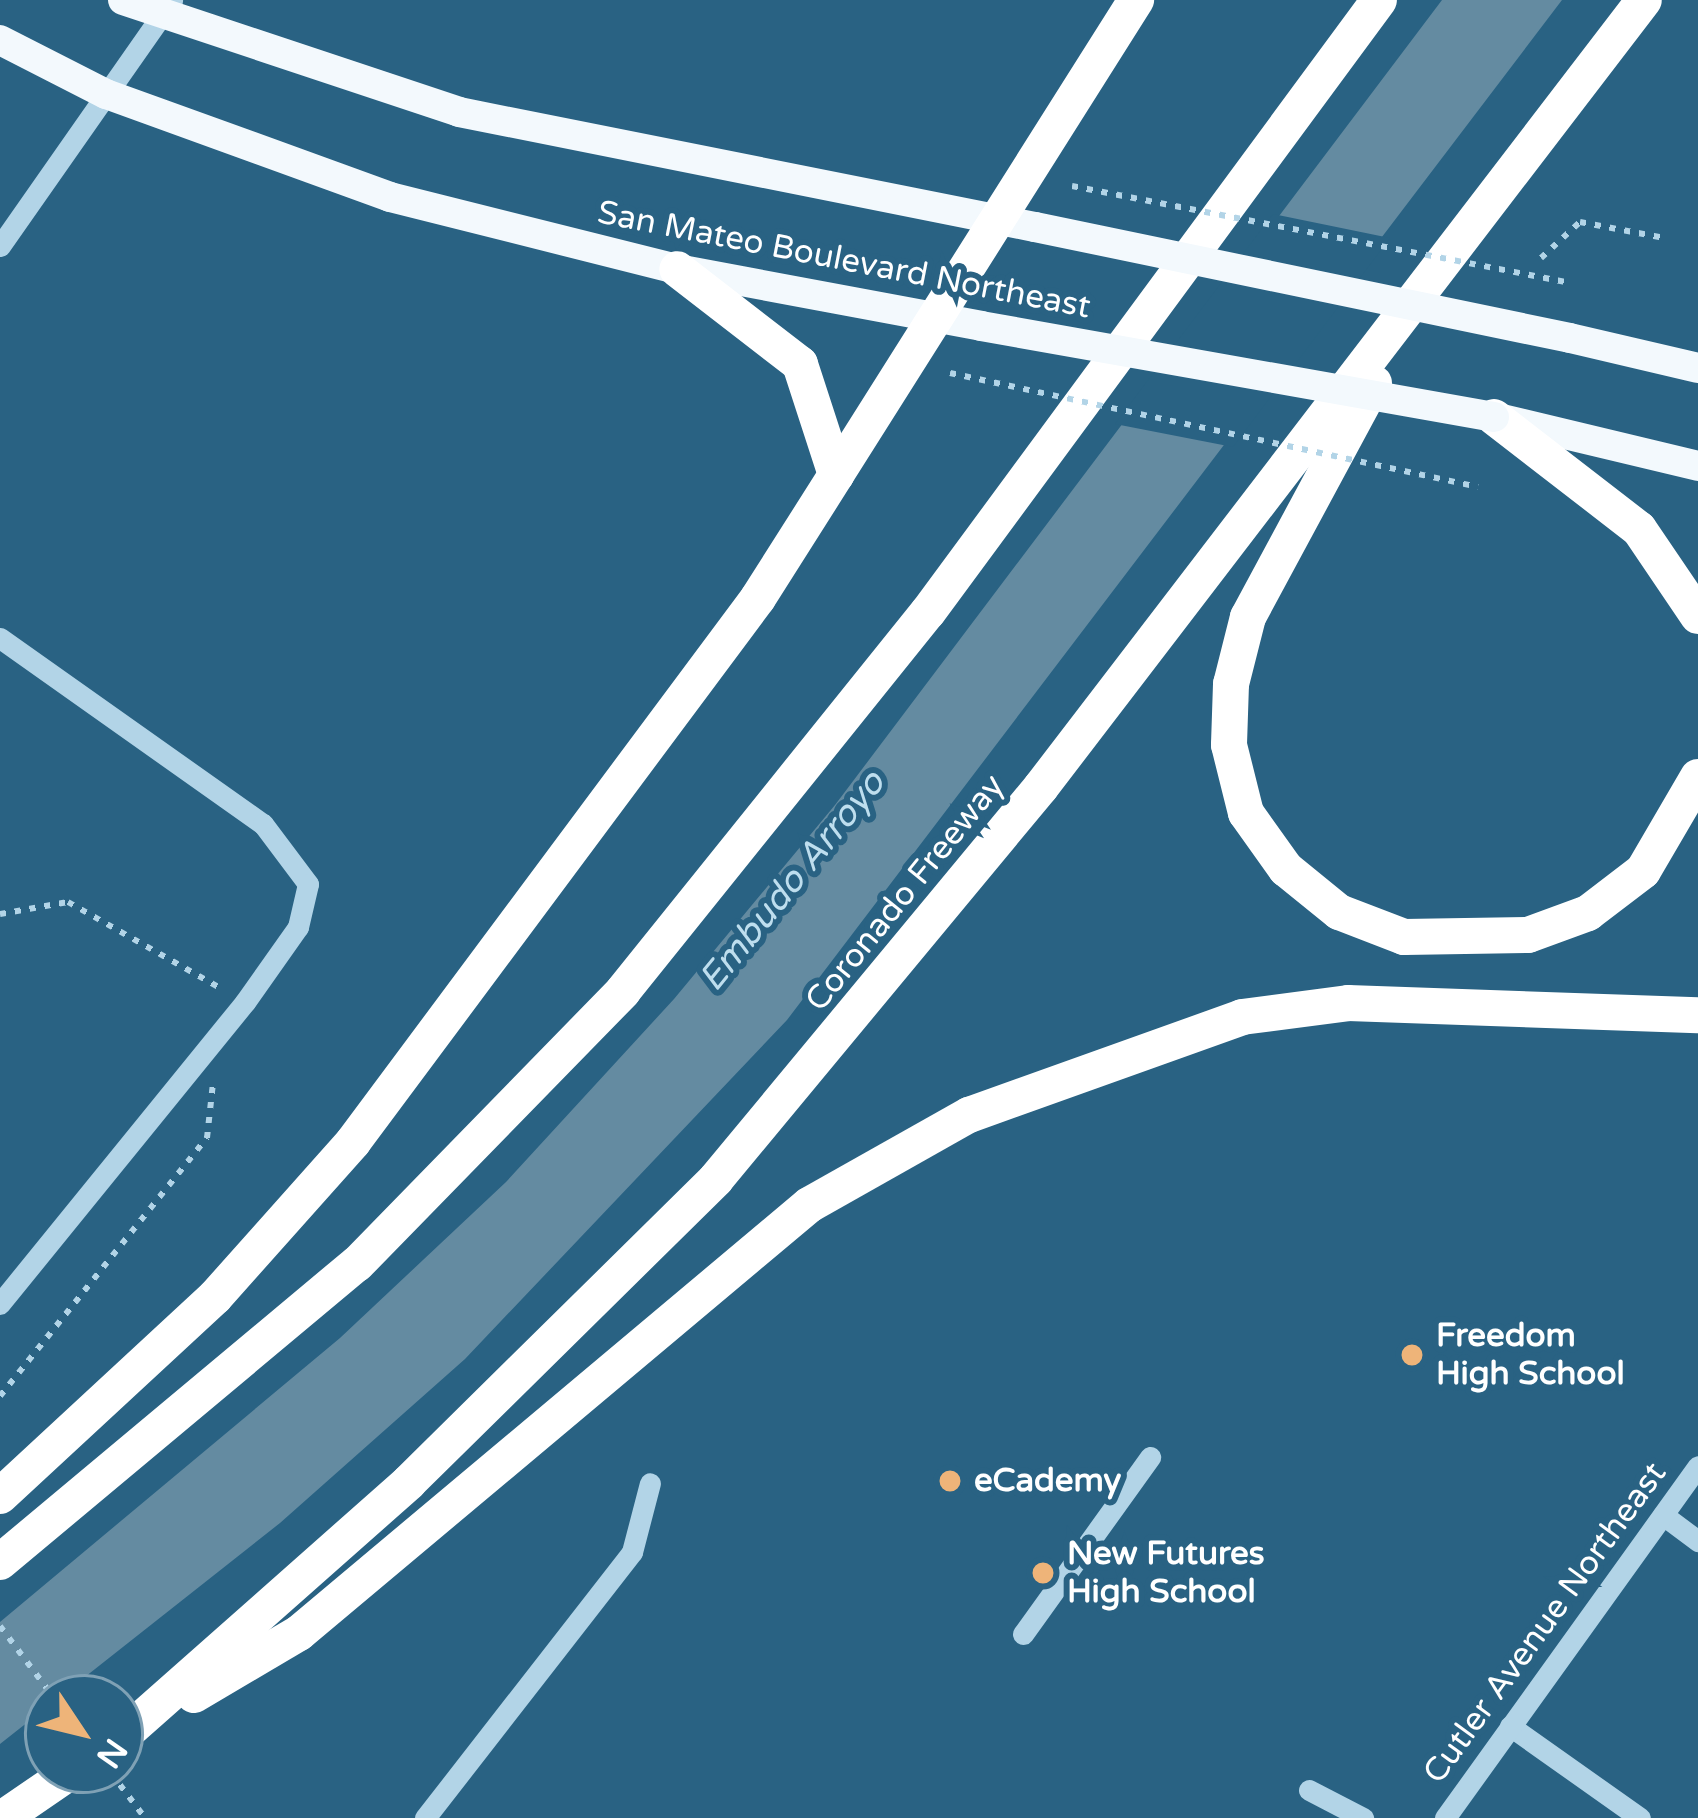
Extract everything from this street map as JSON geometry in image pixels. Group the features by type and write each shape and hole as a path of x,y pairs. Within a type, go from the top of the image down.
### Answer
{"highway":[{"path":"0,1496 215,1297 353,1142 758,598 991,218 1136,0"},
{"path":"0,1562 357,1264 623,991 928,612 1378,0"},
{"name":"Coronado Freeway","path":"144,1717 409,1482 716,1179 884,986 1426,289 1644,0"},
{"path":"677,269 800,364 836,475"},
{"path":"1426,289 1248,617 1229,745 1246,813 1286,869 1339,911 1404,937 1470,942 1588,913 1643,871 1698,777"},
{"path":"1494,417 1639,529 1698,616"},
{"path":"144,1724 299,1633 809,1205 969,1115 1142,1045 1264,1014 1348,1003 1698,1016"},
{"path":"3,1818 38,1794"}],"main road":[{"name":"San Mateo Boulevard Northeast","path":"123,0 166,8 459,112 1035,227 1698,368"},
{"name":"San Mateo Boulevard Northeast","path":"0,40 106,94 390,197 677,269 1494,417 1698,466"}],"street":[{"path":"0,246 166,8"},
{"path":"0,638 263,824 308,884 298,927 209,1050 0,1304"},
{"path":"1023,1634 1150,1456"},
{"name":"Cutler Avenue Northeast","path":"1445,1818 1698,1466"},
{"path":"424,1818 632,1552 650,1483"},
{"path":"1663,1515 1698,1540"},
{"path":"1510,1726 1640,1818"},
{"path":"1309,1790 1363,1818"}],"path":[{"path":"1072,186 1571,283"},
{"path":"1541,258 1580,222 1665,238"},
{"path":"950,374 1478,487"},
{"path":"0,914 68,902 220,988"},
{"path":"0,1396 206,1138 216,1102 209,1050"},
{"path":"0,1626 37,1674"},
{"path":"128,1794 146,1818"}],"water":[{"name":"Embudo Arroyo","path":"1442,0 1562,0 787,1020 465,1359 280,1523 89,1674 24,1674 24,1725 0,1744 0,1622 340,1338 506,1182 674,999 835,805"}],"pier":[{"path":"1273,214 1390,238 1233,447 1115,424"}],"place":[{"name":"Freedom High School","path":"1412,1355"},
{"name":"eCademy","path":"950,1481"},
{"name":"New Futures High School","path":"1043,1573"}]}
